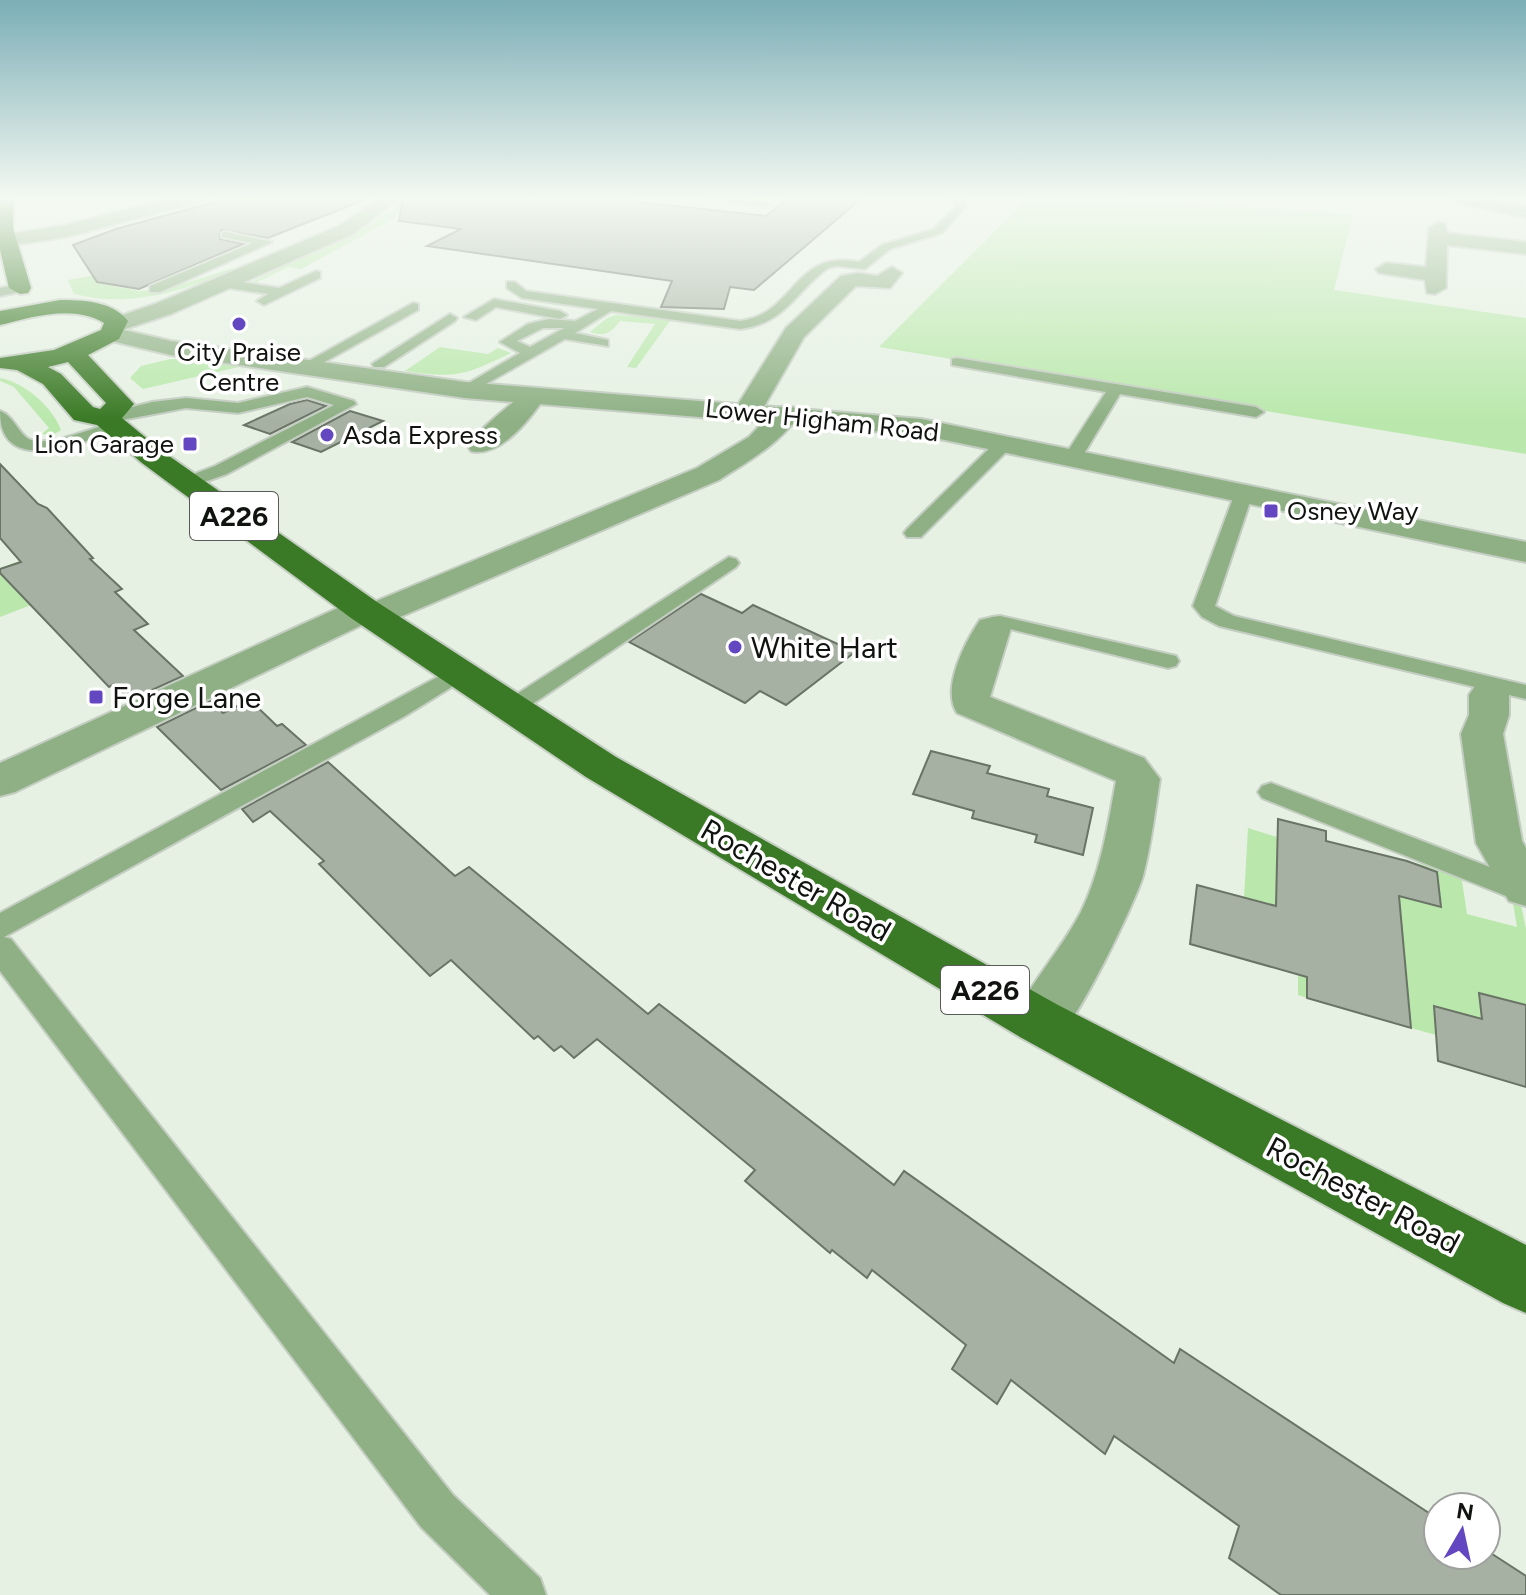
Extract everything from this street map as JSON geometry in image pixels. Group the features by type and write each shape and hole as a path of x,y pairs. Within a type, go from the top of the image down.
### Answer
{"main road":[{"path":"0,309 10,290 40,291 61,308"},
{"path":"0,318 61,308 92,310 109,315 114,329"},
{"name":"A226","path":"10,362 80,358 114,329"},
{"path":"80,358 121,404 110,422"},
{"name":"Rochester Road","path":"10,362 52,379 84,414 110,422 187,483 369,613 601,767 1039,1021 1526,1280"}],"street":[{"path":"114,329 247,272"},
{"path":"1400,272 1436,281 1437,272"},
{"path":"748,411 794,333 849,281 894,281"},
{"path":"92,310 177,302"},
{"name":"Lower Higham Road","path":"114,329 159,349 465,390 921,427 1526,552"},
{"path":"80,358 159,349"},
{"path":"481,445 511,421 532,397"},
{"path":"0,781 369,613 708,474 759,443 786,414"},
{"path":"993,628 973,684 969,699 971,704 1129,768 1138,779 1128,840 1114,892 1099,924 1039,1021"},
{"path":"1508,694 1489,715 1482,734 1499,843 1526,890"}],"lane":[{"path":"155,289 195,272"},
{"path":"511,285 522,294 576,302 598,310 740,325 761,323 816,272"},
{"path":"264,301 316,275"},
{"path":"222,283 281,292"},
{"path":"471,317 494,303 557,312 560,328"},
{"path":"305,367 413,307"},
{"path":"465,390 530,352 560,328 578,326 598,310"},
{"path":"379,364 450,318"},
{"path":"530,352 506,343 534,324 560,328 603,343"},
{"path":"350,341 401,349"},
{"path":"957,362 1256,412"},
{"path":"1073,457 1116,388"},
{"path":"0,416 23,443 30,446 49,445 147,408 186,403 238,408 307,392 348,404 223,469 187,483"},
{"path":"914,533 1005,443"},
{"path":"1244,493 1204,606 1209,613 1227,621 1508,694"},
{"path":"511,708 729,563"},
{"path":"993,628 1000,622 1010,623 1168,661"},
{"path":"0,927 397,711 458,673"},
{"path":"1271,792 1526,890"},
{"path":"0,948 437,1511 523,1595"}],"green space":[{"path":"224,272 156,295 116,299 74,294 68,280 96,275 104,280 98,283 139,291 167,289"},
{"path":"271,272 277,272 251,285 247,284"},
{"path":"954,272 1338,272 1334,290 1526,318 1526,454 879,347"},
{"path":"616,315 674,319 636,368 627,367 655,324 620,321 607,333 590,332 607,318"},
{"path":"440,347 488,354 498,348 511,353 471,370 449,375 405,371"},
{"path":"170,359 194,359 239,367 143,389 130,378 141,366"},
{"path":"0,378 19,385 37,397 52,413 61,430 53,435 42,434 49,428 14,387 0,381"},
{"path":"19,561 31,605 0,617 0,568"},
{"path":"1248,828 1277,837 1277,846 1409,890 1407,861 1461,874 1467,914 1517,927 1513,903 1521,905 1526,929 1526,1032 1517,1003 1480,993 1482,1019 1434,1006 1436,1035 1411,1028 1404,948 1357,935 1307,935 1307,998 1298,995 1298,975 1288,972 1289,915 1244,898"}],"building":[{"path":"91,272 177,272 139,289 97,282"},
{"path":"612,272 775,272 754,290 730,287 724,309 661,307 672,281"},
{"path":"307,400 326,406 270,434 244,425 290,404"},
{"path":"350,411 383,421 321,452 292,442"},
{"path":"0,464 38,504 47,508 93,558 90,559 122,589 115,592 148,624 134,630 183,676 130,700 114,684 109,687 0,573 0,569 21,562 0,538"},
{"name":"White Hart","path":"701,594 742,613 753,605 855,652 786,705 760,691 745,703 629,642"},
{"path":"250,700 277,726 282,724 306,745 221,790 157,727 210,701 223,713"},
{"path":"931,751 990,766 987,773 1049,789 1047,796 1093,808 1083,855 1035,842 1037,835 972,818 974,811 913,794"},
{"path":"328,762 455,876 469,867 648,1014 659,1004 894,1185 904,1171 1174,1363 1180,1349 1422,1508 1422,1571 1502,1571 1502,1560 1526,1576 1526,1595 1281,1595 1229,1558 1239,1526 1114,1436 1105,1454 1011,1380 997,1404 952,1369 966,1345 872,1270 867,1278 832,1250 830,1253 745,1181 755,1170 597,1039 574,1058 561,1046 554,1051 538,1036 534,1039 451,960 430,976 319,864 324,861 270,811 253,822 242,809"},
{"path":"1278,819 1326,831 1326,841 1407,861 1437,872 1441,907 1399,896 1411,1028 1307,998 1307,977 1190,944 1197,885 1276,906"},
{"path":"1479,993 1526,1005 1526,1087 1438,1061 1434,1006 1482,1019"}],"place":[{"name":"City Praise Centre","path":"239,324"},
{"name":"Asda Express","path":"327,435"},
{"name":"Lion Garage","path":"190,444"},
{"name":"Osney Way","path":"1271,511"},
{"name":"White Hart","path":"735,647"},
{"name":"Forge Lane","path":"96,697"}]}
